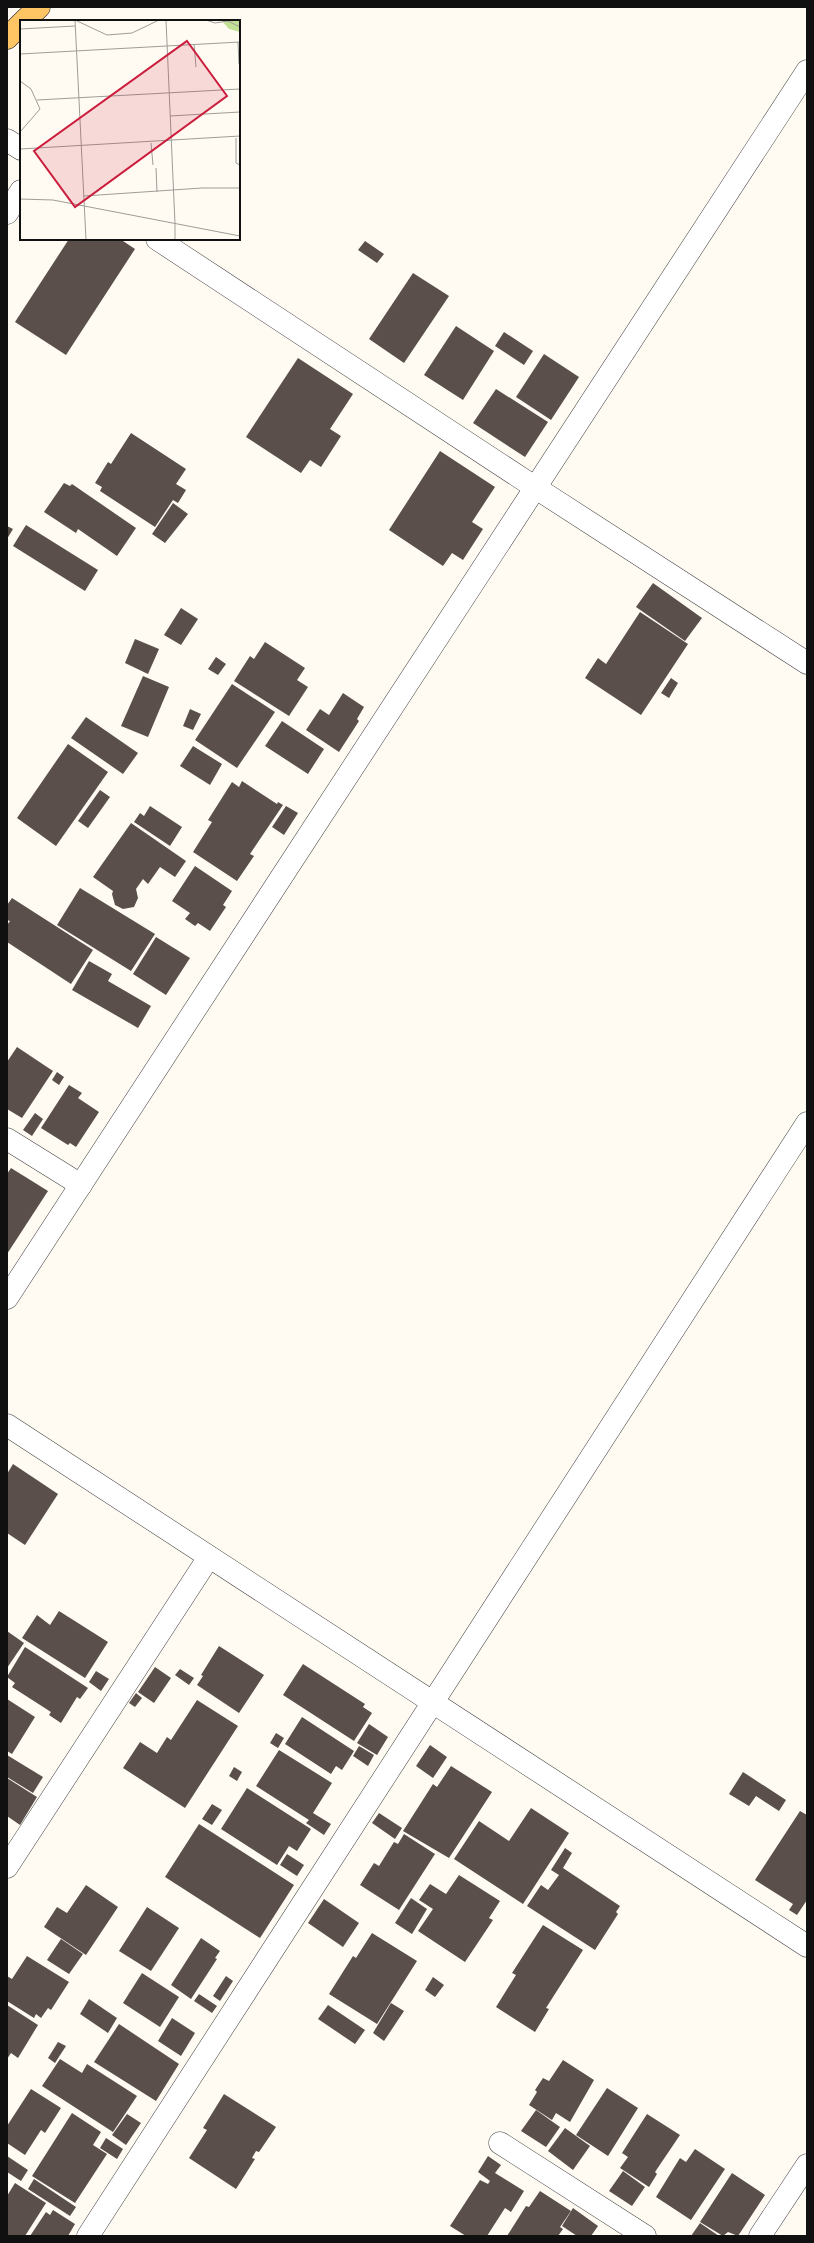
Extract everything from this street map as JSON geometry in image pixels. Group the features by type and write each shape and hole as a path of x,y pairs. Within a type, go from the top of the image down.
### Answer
{"main road":[{"path":"25,20 39,7"},
{"path":"7,38 20,25"}],"street":[{"path":"7,1298 807,71"},
{"path":"7,140 20,149"},
{"path":"7,213 20,193"},
{"path":"159,240 536,488 807,663"},
{"path":"88,2236 807,1123"},
{"path":"7,1139 81,1185"},
{"path":"7,1424 432,1703 807,1946"},
{"path":"7,1867 209,1557"},
{"path":"500,2143 645,2236"},
{"path":"760,2236 807,2165"}],"building":[{"path":"68,240 122,240 135,249 66,355 15,322"},
{"path":"365,241 384,254 377,263 358,250"},
{"path":"413,273 449,296 404,363 369,339"},
{"path":"456,326 494,351 463,400 424,375"},
{"path":"504,332 533,351 524,365 495,346"},
{"path":"544,354 579,377 551,420 516,397"},
{"path":"298,358 353,394 330,429 341,436 321,467 310,460 301,473 246,437"},
{"path":"496,389 548,422 525,457 473,423"},
{"path":"131,433 186,469 176,484 186,490 178,503 173,500 155,527 100,491 102,487 95,483 108,462 111,464"},
{"path":"440,451 495,487 472,522 483,529 463,560 452,553 443,566 389,530"},
{"path":"64,483 70,486 72,484 136,528 117,556 78,529 76,533 44,512"},
{"path":"173,503 188,514 165,543 152,534"},
{"path":"26,525 98,570 85,591 13,546"},
{"path":"7,526 13,529 7,539"},
{"path":"653,583 702,618 685,641 636,607"},
{"path":"181,608 198,619 181,645 164,635"},
{"path":"640,612 688,644 641,715 585,678 598,658 606,664"},
{"path":"135,639 159,649 148,674 125,663"},
{"path":"265,642 305,668 297,680 308,687 289,716 234,681 250,656 254,659"},
{"path":"216,657 226,664 218,675 208,669"},
{"path":"143,676 169,687 148,737 121,726"},
{"path":"671,678 678,683 669,698 661,693"},
{"path":"232,684 275,712 237,768 195,740"},
{"path":"343,693 364,707 357,719 359,721 339,752 306,730 320,709 329,715"},
{"path":"190,709 201,714 193,730 183,726"},
{"path":"86,717 138,753 123,774 71,738"},
{"path":"282,721 324,749 308,774 265,746"},
{"path":"68,744 108,772 56,846 17,818"},
{"path":"193,746 222,764 210,785 180,766"},
{"path":"242,781 277,804 278,802 283,805 250,854 254,856 237,881 193,852 212,822 208,820 232,782 239,787"},
{"path":"100,790 110,797 88,828 78,821"},
{"path":"150,806 182,827 170,846 134,822 140,813 144,816"},
{"path":"286,806 298,813 284,835 272,827"},
{"path":"131,823 186,861 175,877 160,867 148,884 143,879 136,889 138,898 134,907 123,909 115,905 112,894 113,891 93,877"},
{"path":"195,866 232,891 223,905 226,907 210,931 198,923 195,926 185,919 190,913 172,901"},
{"path":"80,888 155,934 131,971 57,925"},
{"path":"12,898 93,950 71,984 7,942 7,925 10,921 7,920 7,905"},
{"path":"156,937 190,958 166,995 133,974"},
{"path":"89,961 112,974 108,981 151,1006 138,1028 72,990"},
{"path":"17,1047 53,1071 22,1118 7,1109 7,1062"},
{"path":"57,1072 64,1077 59,1085 52,1080"},
{"path":"69,1085 82,1093 78,1098 99,1112 76,1147 70,1143 68,1145 41,1128"},
{"path":"35,1113 43,1119 32,1136 23,1130"},
{"path":"11,1168 48,1191 7,1254 7,1174"},
{"path":"13,1464 58,1494 25,1545 7,1533 7,1474"},
{"path":"59,1611 108,1642 85,1678 22,1638 37,1615 50,1625"},
{"path":"7,1631 24,1643 7,1668"},
{"path":"219,1646 264,1675 239,1713 197,1685 203,1676 201,1675"},
{"path":"25,1647 88,1688 80,1699 77,1697 61,1723 49,1715 51,1712 12,1687 15,1683 7,1677"},
{"path":"303,1664 365,1704 363,1707 372,1713 354,1741 283,1695"},
{"path":"155,1667 171,1678 154,1703 138,1692"},
{"path":"180,1669 194,1678 189,1685 175,1675"},
{"path":"96,1671 109,1679 101,1691 89,1682"},
{"path":"136,1693 142,1698 135,1707 129,1703"},
{"path":"7,1699 35,1717 12,1754 7,1751"},
{"path":"197,1700 238,1726 185,1808 123,1768 140,1742 157,1753 167,1737 171,1740"},
{"path":"302,1717 354,1751 342,1770 336,1766 331,1774 285,1744"},
{"path":"369,1724 388,1737 377,1755 357,1743"},
{"path":"276,1733 284,1738 278,1748 270,1743"},
{"path":"430,1745 447,1757 433,1778 416,1766"},
{"path":"359,1746 374,1755 368,1766 353,1756"},
{"path":"279,1750 332,1783 313,1813 331,1824 324,1835 306,1823 309,1820 256,1786"},
{"path":"7,1755 43,1777 33,1793 7,1777"},
{"path":"451,1766 492,1792 449,1858 403,1831 433,1784 437,1787"},
{"path":"234,1767 242,1772 237,1781 229,1776"},
{"path":"743,1772 786,1800 779,1811 756,1796 749,1806 729,1794"},
{"path":"7,1778 37,1797 20,1825 7,1816"},
{"path":"247,1788 311,1829 297,1851 289,1846 277,1865 221,1829"},
{"path":"212,1804 222,1810 212,1825 202,1819"},
{"path":"531,1808 569,1833 523,1904 454,1859 479,1821 509,1841"},
{"path":"800,1811 807,1815 807,1900 797,1915 789,1910 793,1904 755,1880"},
{"path":"379,1813 402,1828 395,1839 372,1823"},
{"path":"199,1824 294,1885 260,1938 165,1877"},
{"path":"404,1834 435,1854 399,1910 360,1885 374,1863 379,1866 394,1842 398,1844"},
{"path":"565,1848 572,1853 563,1868 620,1906 616,1912 618,1914 595,1950 527,1906 541,1885 548,1890 559,1875 551,1870"},
{"path":"287,1854 304,1865 297,1876 280,1865"},
{"path":"459,1875 500,1901 489,1918 493,1920 465,1962 418,1931 433,1909 419,1900 430,1884 446,1894"},
{"path":"86,1885 118,1907 86,1955 44,1927 57,1907 67,1913"},
{"path":"411,1898 427,1909 412,1934 395,1923"},
{"path":"324,1899 359,1923 343,1947 308,1923"},
{"path":"147,1907 179,1928 151,1971 119,1951"},
{"path":"543,1925 583,1950 546,2008 549,2009 535,2032 496,2007 516,1975 512,1973"},
{"path":"372,1933 417,1961 377,2024 329,1994 353,1956 356,1958"},
{"path":"201,1938 220,1951 215,1958 217,1959 191,1999 171,1985"},
{"path":"61,1939 83,1954 69,1974 47,1960"},
{"path":"27,1956 69,1982 51,2010 48,2008 41,2018 36,2014 34,2018 7,2001 7,1976 12,1979"},
{"path":"142,1973 179,1997 160,2027 123,2003"},
{"path":"226,1976 233,1981 220,2001 213,1996"},
{"path":"433,1977 444,1985 435,1997 425,1990"},
{"path":"199,1994 217,2006 212,2013 194,2001"},
{"path":"89,1999 117,2018 108,2033 80,2014"},
{"path":"391,2003 404,2011 384,2041 373,2033"},
{"path":"7,2005 38,2025 18,2058 11,2053 7,2059"},
{"path":"328,2005 365,2030 355,2044 318,2019"},
{"path":"172,2018 195,2033 181,2056 158,2041"},
{"path":"119,2024 179,2064 156,2101 94,2062"},
{"path":"58,2042 66,2046 55,2063 48,2058"},
{"path":"60,2059 82,2073 87,2064 137,2096 113,2132 42,2086"},
{"path":"563,2060 594,2080 570,2122 556,2113 552,2120 529,2105 537,2092 535,2090 543,2078 549,2081"},
{"path":"607,2088 638,2108 608,2156 576,2135"},
{"path":"31,2089 61,2108 45,2133 41,2130 25,2155 7,2143 7,2126"},
{"path":"224,2094 276,2127 259,2152 256,2151 252,2158 255,2159 236,2189 189,2158 207,2130 203,2128"},
{"path":"536,2110 560,2127 546,2147 521,2131"},
{"path":"72,2113 101,2132 93,2145 107,2154 75,2203 32,2176"},
{"path":"127,2114 141,2123 126,2145 112,2135"},
{"path":"647,2114 680,2135 655,2172 657,2174 649,2187 620,2168 628,2157 622,2153"},
{"path":"565,2128 590,2146 573,2170 548,2151"},
{"path":"106,2138 123,2149 117,2159 100,2148"},
{"path":"695,2149 725,2169 691,2220 656,2197 680,2158 686,2162"},
{"path":"7,2156 28,2170 21,2181 7,2172"},
{"path":"488,2156 501,2165 495,2173 524,2191 511,2212 505,2208 487,2236 466,2236 450,2226 480,2180 488,2184 490,2181 478,2172"},
{"path":"623,2171 645,2187 632,2206 609,2191"},
{"path":"732,2173 765,2195 738,2236 728,2232 723,2236 700,2222"},
{"path":"34,2179 76,2207 70,2216 28,2189"},
{"path":"15,2183 46,2203 25,2236 7,2236 7,2196"},
{"path":"540,2191 571,2211 560,2227 563,2229 558,2236 507,2236 526,2206 529,2207"},
{"path":"573,2208 598,2226 591,2236 577,2236 562,2226"},
{"path":"53,2210 75,2224 68,2236 30,2236 46,2212 50,2215"},
{"path":"700,2223 719,2236 691,2236"}]}
